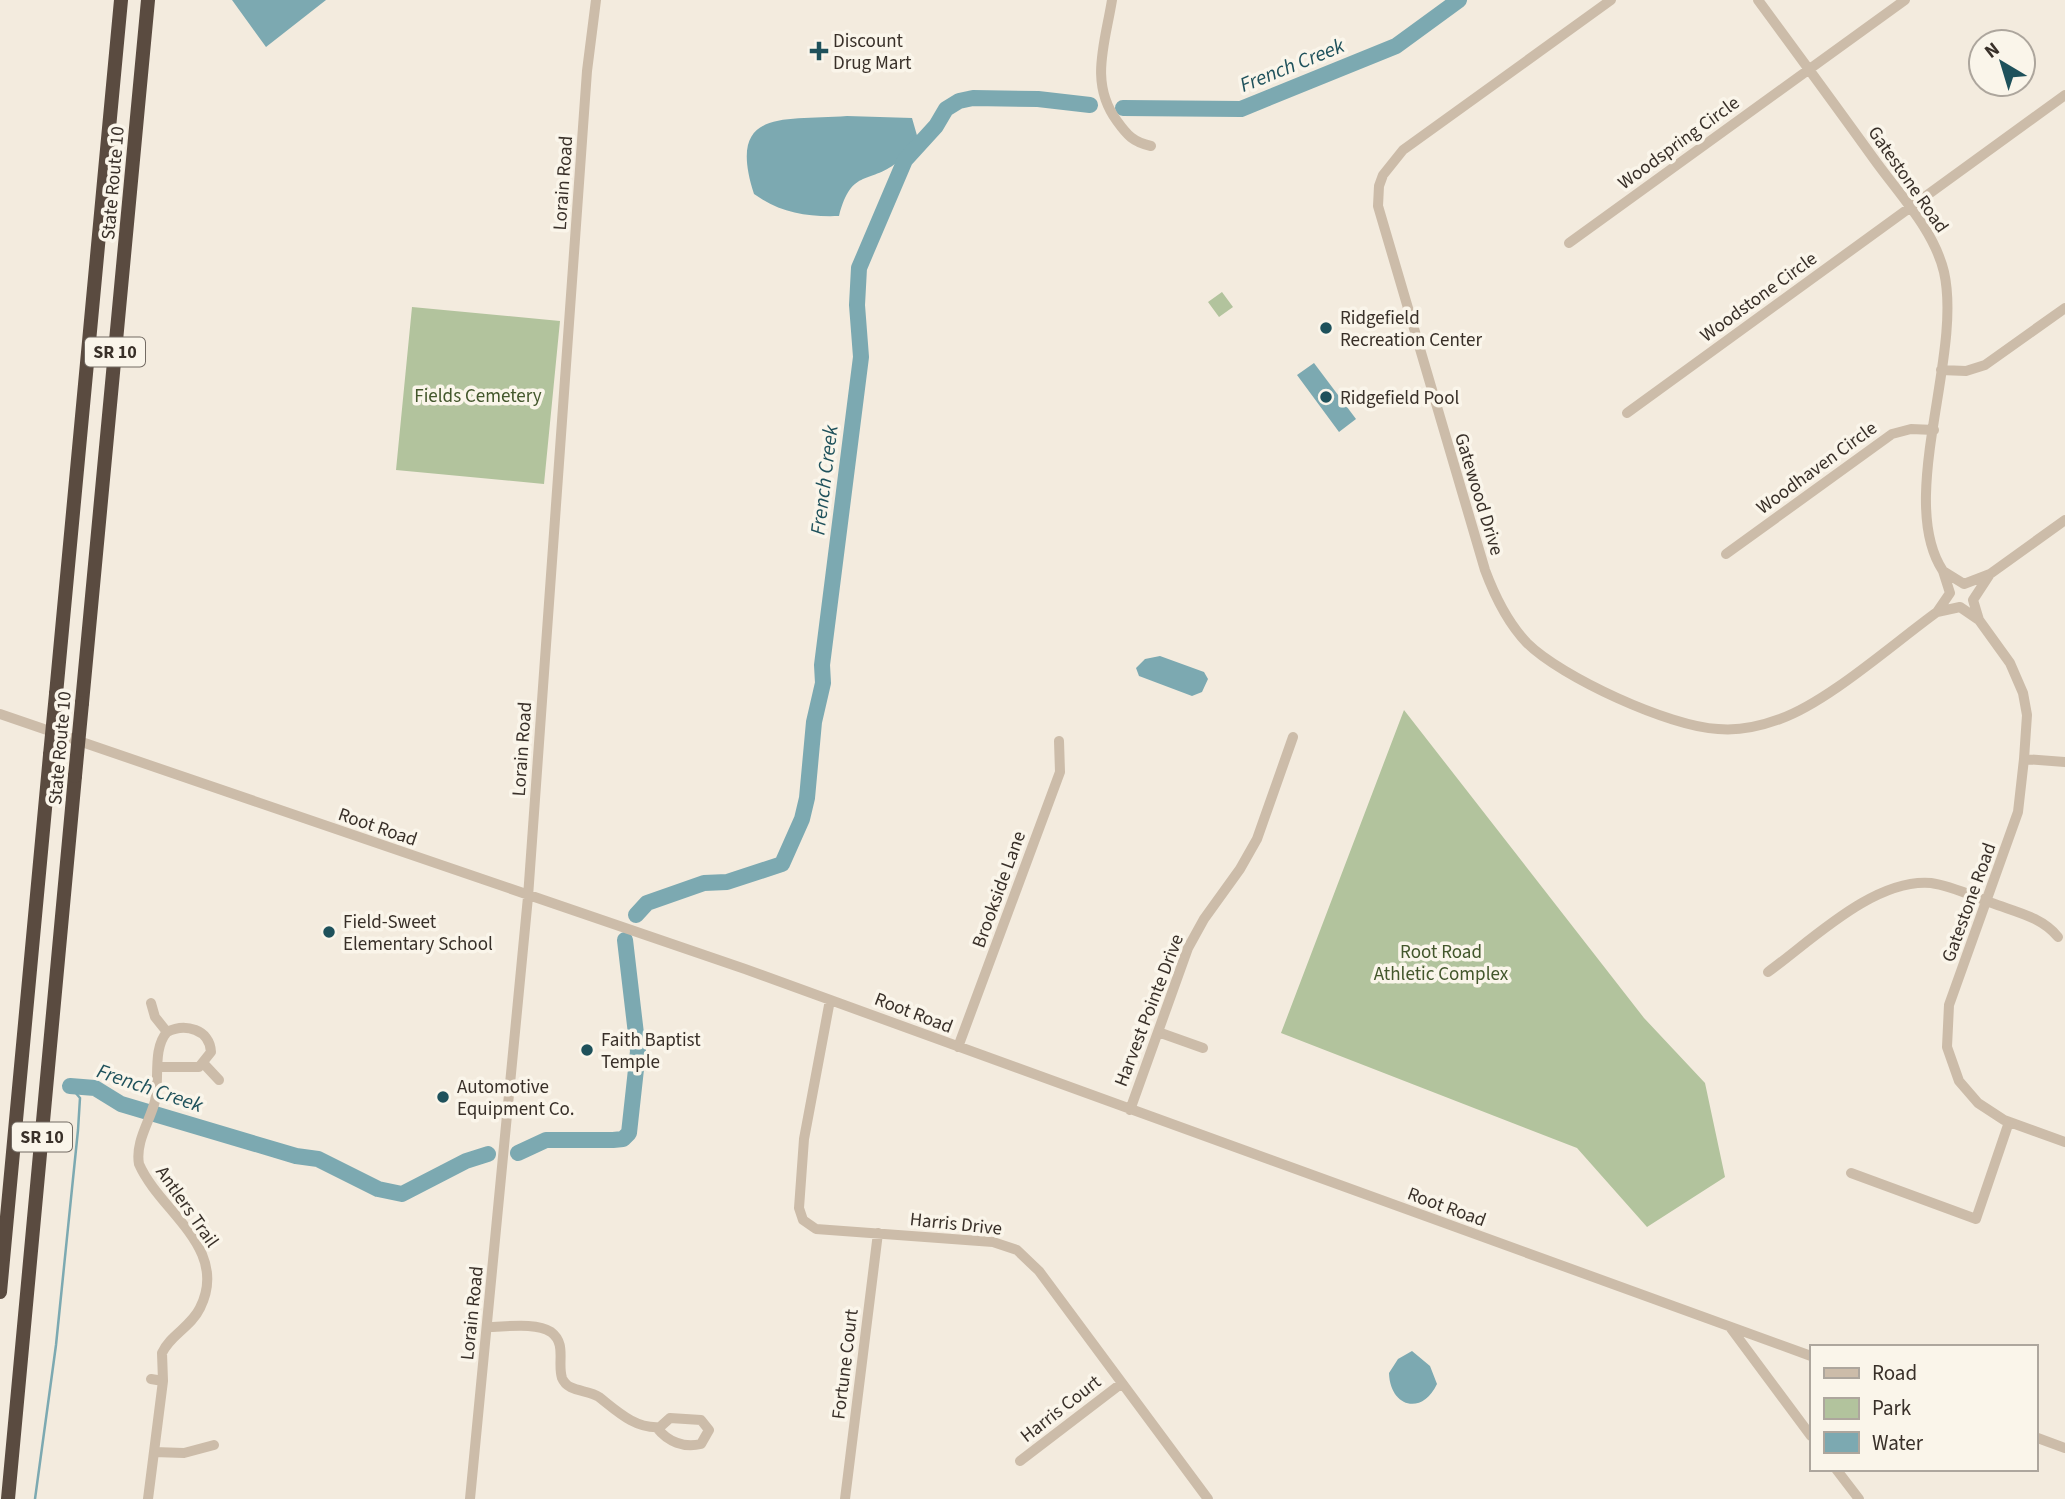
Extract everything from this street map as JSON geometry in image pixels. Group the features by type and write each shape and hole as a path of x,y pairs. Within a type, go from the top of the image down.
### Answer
{"highway":[{"name":"State Route 10","path":"0,1292 121,0"},
{"name":"State Route 10","path":"8,1499 148,0"}],"street":[{"name":"Lorain Road","path":"470,1499 528,897 587,71 596,0"},
{"path":"1112,0 1100,77 1101,92 1108,108 1129,138 1151,146"},
{"name":"Gatewood Drive","path":"1611,0 1403,150 1388,166 1379,186 1380,218 1399,286 1485,570 1498,602 1526,641 1567,672 1682,723 1728,730 1770,723 1807,707 1937,612 1950,593"},
{"name":"Gatestone Road","path":"1758,0 1910,208 1936,248 1945,279 1947,301 1925,524 1931,549 1943,570 1950,593"},
{"name":"Woodspring Circle","path":"1569,243 1905,0"},
{"name":"Woodstone Circle","path":"1627,413 2065,95"},
{"path":"1941,370 1966,371 1984,365 2065,308"},
{"name":"Woodhaven Circle","path":"1726,554 1892,434 1911,429 1934,430"},
{"path":"1990,574 1973,600 1960,607 1951,602 1950,593 1956,585 1990,574 2065,520"},
{"path":"1943,570 1971,588 1973,600"},
{"name":"Gatestone Road","path":"1973,600 1979,620 2010,663 2023,693 2027,715 2018,813 1949,1005 1946,1039 1951,1064 1969,1094 1990,1112 2009,1122 2065,1142"},
{"name":"Gatewood Drive","path":"1937,612 1960,607"},
{"name":"Gatestone Road","path":"1960,607 1979,620"},
{"name":"Root Road","path":"0,713 830,1000 1810,1356"},
{"name":"Harvest Pointe Drive","path":"1130,1110 1193,939 1257,839 1293,737"},
{"name":"Brookside Lane","path":"958,1047 1060,772 1059,741"},
{"path":"2024,759 2065,762"},
{"path":"1768,972 1867,900 1897,886 1933,884 2039,920 2058,937"},
{"name":"Harris Drive","path":"830,1000 804,1139 800,1212 806,1223 816,1229 993,1242 1017,1251 1039,1271 1208,1499"},
{"path":"151,1003 155,1017 167,1032 180,1028 203,1033 210,1045 204,1064 192,1069 158,1067"},
{"name":"Antlers Trail","path":"148,1499 163,1381 162,1353 201,1308 208,1267 201,1249 139,1164 138,1151 155,1100 160,1044 167,1032"},
{"path":"1158,1032 1203,1048"},
{"path":"204,1064 219,1080"},
{"path":"1850,1173 1976,1219 2009,1122"},
{"name":"Fortune Court","path":"845,1499 878,1233"},
{"path":"487,1327 541,1328 550,1331 560,1345 561,1367 566,1384 597,1395 611,1410 637,1423 657,1427 667,1440 692,1446 701,1444 709,1430 701,1420 670,1418 657,1427"},
{"path":"1729,1327 1810,1435"},
{"path":"151,1379 163,1381"},
{"name":"Harris Court","path":"1020,1461 1122,1383"},
{"path":"2037,1438 2065,1448"},
{"path":"155,1452 184,1452 214,1446"},
{"path":"1838,1471 1859,1499"}],"green space":[{"path":"1222,292 1233,307 1219,317 1208,302"},
{"name":"Fields Cemetery","path":"412,307 560,321 544,484 396,470"},
{"name":"Root Road Athletic Complex","path":"1404,710 1644,1018 1705,1083 1725,1177 1647,1227 1577,1148 1281,1033"}],"water":[{"path":"232,0 326,0 266,47"},
{"path":"847,116 912,118 918,139 900,160 889,168 856,183 844,200 839,216 816,216 784,210 754,194 747,166 748,146 755,132 766,124 783,120"},
{"name":"Ridgefield Pool","path":"1314,363 1356,419 1339,432 1297,375"},
{"path":"1160,656 1204,672 1208,679 1202,692 1192,696 1139,676 1136,668 1145,659"},
{"path":"1412,1351 1430,1366 1437,1384 1431,1394 1415,1404 1401,1400 1395,1394 1389,1373 1398,1359"}],"waterway":[{"name":"French Creek","path":"1123,108 1241,109 1396,46 1459,0"},
{"name":"French Creek","path":"636,915 647,903 704,883 727,882 782,864 802,819 807,798 814,722 823,683 822,665 861,357 857,305 859,268 905,160 936,126 946,109 959,101 973,98 1038,99 1090,105"},
{"name":"French Creek","path":"518,1153 546,1140 613,1140 623,1139 629,1133 638,1051 625,940"},
{"name":"French Creek","path":"35,1499 56,1345 78,1130 80,1098 70,1086"},
{"name":"French Creek","path":"70,1086 95,1088 121,1104 296,1156 318,1159 378,1189 402,1194 466,1161 488,1154"}],"place":[{"name":"Discount Drug Mart","path":"819,51"},
{"name":"Ridgefield Recreation Center","path":"1326,328"},
{"name":"Ridgefield Pool","path":"1326,397"},
{"name":"Field-Sweet Elementary School","path":"329,932"},
{"name":"Faith Baptist Temple","path":"587,1050"},
{"name":"Automotive Equipment Co.","path":"443,1097"}]}
